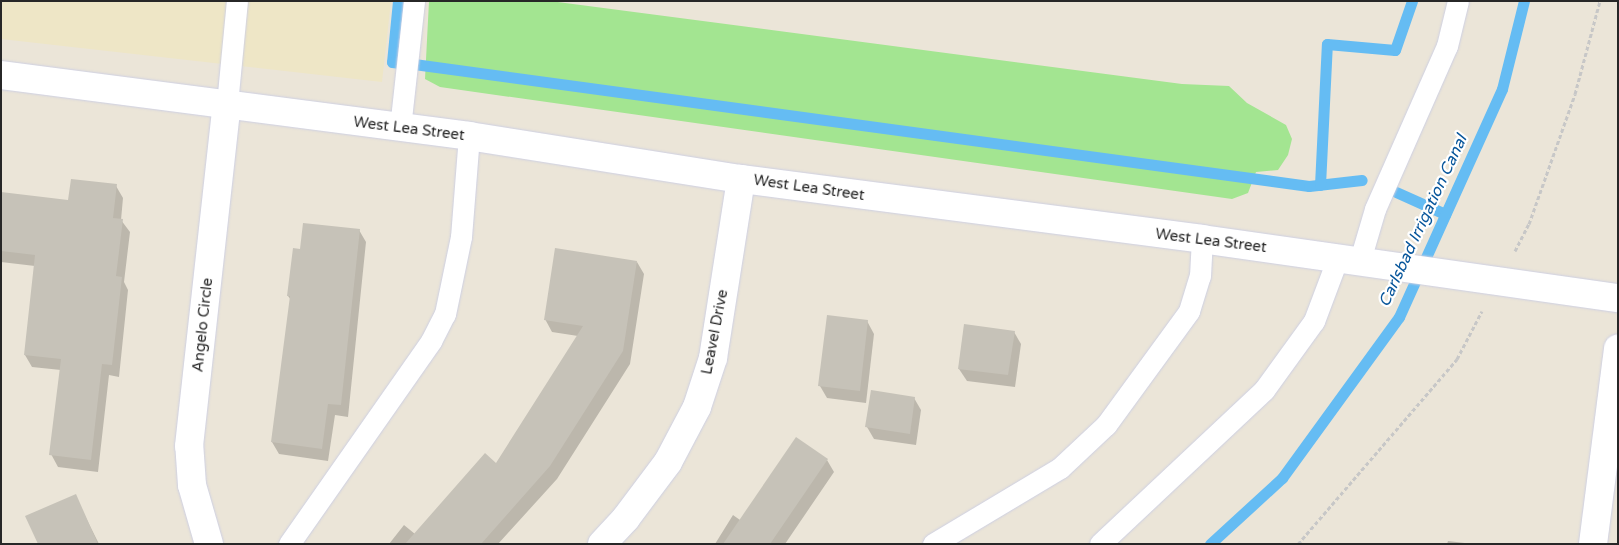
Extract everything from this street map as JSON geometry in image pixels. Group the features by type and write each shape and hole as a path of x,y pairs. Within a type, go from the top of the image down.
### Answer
{"main road":[{"name":"West Lea Street","path":"1,75 469,136 741,179 1202,239 1618,298"},
{"name":"Angelo Circle","path":"209,544 192,485 189,446 227,104"},
{"name":"Leavel Drive","path":"602,544 626,518 668,462 697,407 713,358 741,179"},
{"path":"1592,544 1618,349"}],"lane":[{"path":"227,104 237,1"},
{"path":"400,128 414,1"},
{"path":"1100,544 1264,390 1314,321 1375,209 1447,46 1458,1"},
{"path":"289,544 431,341 445,314 461,237 469,136"},
{"path":"933,544 1060,468 1106,426 1190,311 1200,276 1202,239"}],"shaded area":[{"path":"1,1 391,1 382,82 1,39"}],"green space":[{"path":"429,1 550,1 1182,84 1229,86 1247,103 1286,125 1292,139 1288,155 1278,170 1256,172 1248,193 1232,199 440,87 425,79"}],"building":[{"path":"71,179 117,184 113,218 123,219 116,276 122,277 112,365 102,364 91,460 49,455 61,359 24,355 35,255 1,251 1,192 68,200"},
{"path":"303,223 360,229 341,405 328,404 322,449 271,442 290,296 287,296 293,248 300,249"},
{"path":"555,248 637,261 623,351 550,466 481,544 405,544 485,453 496,463 583,326 544,320"},
{"path":"827,315 868,320 860,391 818,386"},
{"path":"964,324 1015,331 1008,375 958,369"},
{"path":"871,390 915,397 910,434 865,427"},
{"path":"796,437 828,459 770,544 723,544"},
{"path":"76,494 98,544 38,544 25,516"}],"waterway":[{"path":"398,1 392,62 400,63"},
{"path":"1320,185 1327,44 1395,50 1412,1"},
{"name":"Carlsbad Irrigation Canal","path":"1210,544 1282,478 1399,317 1502,89 1524,1"},
{"path":"414,64 1309,186 1362,180"},
{"path":"1396,192 1445,214"}]}
